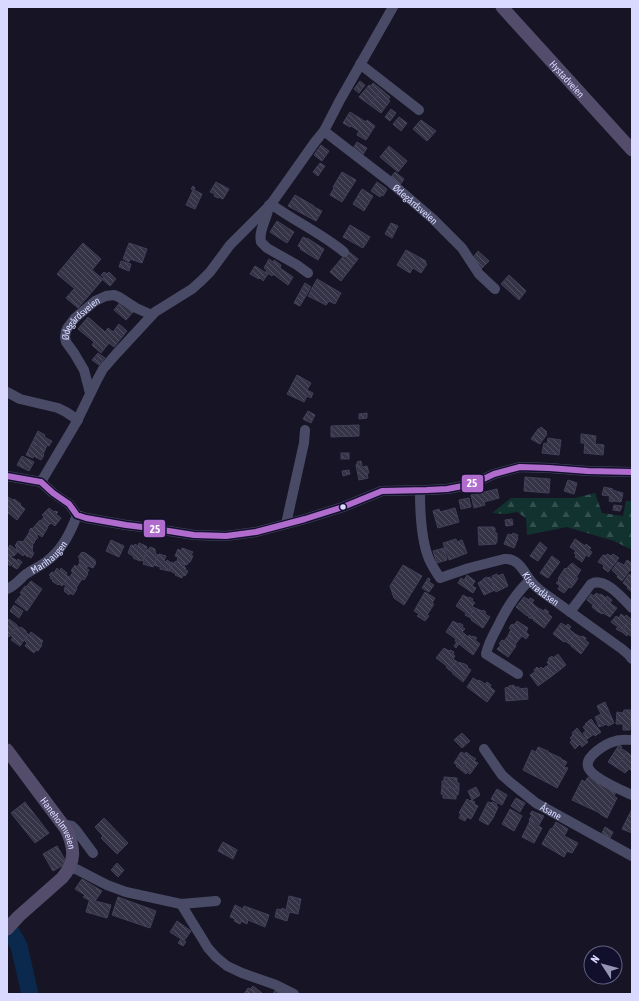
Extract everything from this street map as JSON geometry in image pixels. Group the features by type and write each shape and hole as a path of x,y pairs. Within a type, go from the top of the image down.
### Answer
{"main road":[{"name":"Hystadveien","path":"502,7 632,150"},
{"name":"Haneholmveien","path":"7,750 62,824 70,838 73,849 73,858 70,869"},
{"path":"10,925 70,869"}],"street":[{"path":"41,482 78,420 96,382 117,352 155,312 192,289 210,272 230,245 270,204 306,156 324,131 393,7"},
{"path":"360,64 419,110"},
{"name":"Ødegårdsveien","path":"324,131 389,181 433,219 462,248 479,274 495,289"},
{"path":"270,204 344,252"},
{"path":"270,204 261,235 261,242 267,248 308,273"},
{"name":"Ødegårdsveien","path":"90,393 84,370 66,342 66,332 75,318 95,301 106,296 114,295 136,308 152,315"},
{"path":"7,392 20,400 58,408 78,420"},
{"path":"286,524 304,443 305,430"},
{"path":"7,476 41,482 68,504 77,515 96,520 194,535 226,536 256,532 286,524 343,507 382,491 447,489 468,485 494,474 520,467 588,472 632,472"},
{"name":"Kiserødåsen","path":"420,490 425,549 429,560 440,578 507,558 516,561 541,592 631,655"},
{"name":"Marihaugen","path":"7,589 16,584 24,576 44,563 54,554 66,540 77,515"},
{"path":"518,674 486,654 491,638 504,614 522,587 530,580"},
{"path":"570,612 595,582 613,589 632,608"},
{"path":"632,740 619,740 604,745 594,753 587,762 587,765 592,773 600,779 632,795"},
{"name":"Åsane","path":"484,749 502,775 536,803 632,856"},
{"path":"62,824 72,826 93,853"},
{"path":"70,869 76,870 107,885 126,892 181,904 216,901"},
{"path":"181,904 208,948 216,958 227,966 242,973 276,985 294,994"}],"green space":[{"path":"595,493 602,513 623,516 626,501 632,501 632,550 614,541 567,527 527,535 526,518 517,512 505,514 492,513 511,498 575,498"}],"building":[{"path":"360,81 365,85 359,93 354,89"},
{"path":"373,83 382,90 370,105 359,97 369,85 371,86"},
{"path":"382,90 390,97 388,100 390,101 381,113 370,105"},
{"path":"391,109 396,113 390,121 385,117"},
{"path":"350,112 366,122 367,120 375,126 366,140 357,135 359,131 343,123"},
{"path":"399,117 407,123 401,131 393,124"},
{"path":"421,120 436,131 427,141 413,129"},
{"path":"357,142 367,148 362,156 352,150"},
{"path":"321,145 329,151 322,161 314,155"},
{"path":"389,146 407,161 398,172 380,157"},
{"path":"320,163 325,166 318,176 313,172"},
{"path":"342,172 356,180 342,202 330,195"},
{"path":"395,172 404,179 400,185 391,177"},
{"path":"216,182 229,189 223,199 214,196 215,194 210,192"},
{"path":"377,182 387,189 383,196 381,195 380,197 371,191"},
{"path":"193,186 195,188 194,190 202,194 195,209 186,205 193,190 191,189"},
{"path":"362,189 373,196 364,211 353,204"},
{"path":"295,195 322,211 316,221 288,206"},
{"path":"277,221 294,232 287,243 270,232"},
{"path":"391,223 398,226 392,238 385,234"},
{"path":"350,225 370,237 363,248 343,237"},
{"path":"303,237 324,249 318,260 300,249 301,248 298,246"},
{"path":"83,243 101,259 92,270 103,279 78,308 66,298 75,289 57,274"},
{"path":"129,243 147,249 142,263 130,259 129,262 123,259"},
{"path":"406,250 426,261 425,263 427,264 421,273 413,268 410,273 397,265"},
{"path":"348,251 358,259 341,281 330,272"},
{"path":"478,251 489,261 481,269 471,260"},
{"path":"269,259 273,262 274,260 281,265 280,268 293,277 288,285 273,274 272,276 266,272 267,270 264,268"},
{"path":"121,261 131,264 129,271 119,267"},
{"path":"255,266 268,274 263,281 260,278 259,279 250,274"},
{"path":"104,272 107,274 109,272 116,279 110,286 102,279 104,278 101,275"},
{"path":"509,275 526,291 519,300 501,284"},
{"path":"317,279 341,293 335,304 329,301 326,305 308,296"},
{"path":"305,283 311,287 300,306 294,303"},
{"path":"121,301 134,311 126,320 114,310"},
{"path":"88,317 105,332 108,328 113,332 119,324 127,331 114,347 109,343 101,353 92,345 94,342 78,329"},
{"path":"98,353 105,358 99,365 92,360"},
{"path":"297,375 311,383 307,390 313,393 311,398 307,396 304,402 287,394"},
{"path":"308,411 315,415 311,423 303,419"},
{"path":"367,413 367,418 359,419 359,414"},
{"path":"359,425 359,436 331,437 331,426"},
{"path":"541,427 547,432 545,433 547,434 540,444 531,439"},
{"path":"38,431 45,435 44,437 52,441 49,446 47,445 45,450 32,443"},
{"path":"581,434 596,436 595,444 604,445 603,455 584,453 585,443 581,443"},
{"path":"548,438 561,440 559,455 542,453 544,443 547,444"},
{"path":"32,443 45,450 41,460 34,456 33,458 26,455"},
{"path":"341,453 349,453 349,459 341,459"},
{"path":"22,456 34,462 29,471 17,465"},
{"path":"361,461 362,467 367,466 369,473 367,473 368,478 359,480 356,465 357,462"},
{"path":"349,470 350,474 343,476 342,471"},
{"path":"525,477 550,479 549,493 524,491"},
{"path":"568,480 577,483 574,494 564,491"},
{"path":"604,487 623,493 621,502 609,501 610,496 602,495"},
{"path":"497,489 499,498 484,502 485,505 474,508 471,495"},
{"path":"8,497 13,500 14,499 25,509 17,520 7,512"},
{"path":"469,498 471,507 461,509 459,500"},
{"path":"614,505 622,506 620,511 613,510"},
{"path":"49,508 54,512 58,512 56,514 61,518 55,526 51,523 48,526 41,521 44,517 42,515"},
{"path":"455,508 459,522 438,528 433,511 439,509 440,512"},
{"path":"512,519 513,525 506,526 505,520"},
{"path":"40,520 48,527 42,537 38,534 38,537 34,542 27,536 31,528 32,529"},
{"path":"478,527 494,527 495,533 497,533 496,544 479,545"},
{"path":"513,533 518,535 514,548 504,544 508,534 512,535"},
{"path":"27,536 35,542 32,545 32,551 34,553 31,558 24,554 23,556 18,552 17,547 15,546 18,541 23,542"},
{"path":"456,539 457,542 462,540 467,553 449,560 443,543"},
{"path":"575,539 591,548 589,550 592,552 589,557 586,555 582,562 575,557 576,555 574,553 576,551 570,547"},
{"path":"111,540 124,546 119,557 106,551"},
{"path":"540,542 547,548 538,561 530,556"},
{"path":"139,543 147,547 143,561 133,558 134,557 128,553 131,545 134,546 135,544 138,546"},
{"path":"10,545 18,551 11,557 16,560 10,566 7,563 7,550"},
{"path":"150,547 155,549 155,553 158,555 153,567 143,564"},
{"path":"182,548 193,552 191,555 193,556 187,565 177,561 178,557 175,556 178,549 181,551"},
{"path":"444,548 447,560 437,563 433,551"},
{"path":"82,552 95,560 96,563 93,568 88,566 86,569 79,564 80,558 78,557"},
{"path":"159,554 166,556 164,561 166,562 167,560 170,562 169,564 171,562 173,563 169,571 160,569 160,567 154,565"},
{"path":"607,554 611,556 613,554 619,558 608,572 603,568 604,565 598,562 603,555 606,556"},
{"path":"552,556 560,562 548,578 540,573"},
{"path":"18,559 22,562 17,569 12,566"},
{"path":"627,560 632,563 632,572 630,570 622,581 612,570 618,562 624,565"},
{"path":"175,561 185,564 185,570 188,571 182,578 175,575 176,574 172,571 169,571"},
{"path":"572,563 581,570 576,577 578,578 575,583 561,574 565,568 566,569"},
{"path":"79,564 89,570 84,580 82,579 80,582 71,575 73,572 71,571 75,565 77,567"},
{"path":"403,565 422,576 404,605 394,598 390,586"},
{"path":"57,568 60,571 61,568 69,577 62,586 52,581 53,580 50,578 51,576 49,575 52,572 54,573"},
{"path":"497,574 497,576 503,574 508,586 496,592 491,579 493,578 492,576"},
{"path":"561,574 575,583 564,593 558,589 560,586 556,583"},
{"path":"629,574 632,576 632,592 623,583"},
{"path":"71,575 80,582 73,595 70,593 69,595 64,591 66,586 63,584"},
{"path":"467,575 475,581 472,586 476,588 473,593 458,583 461,578 464,580"},
{"path":"487,577 490,577 495,590 484,595 478,583"},
{"path":"428,578 430,579 429,582 434,585 429,592 422,588"},
{"path":"31,581 42,589 27,611 15,602 22,594 20,593 25,586 26,587"},
{"path":"425,592 435,598 432,603 434,604 427,615 429,616 425,621 417,616 419,614 414,611"},
{"path":"596,593 601,594 606,598 597,611 587,600 591,594 594,596"},
{"path":"463,595 473,599 472,601 475,603 472,606 475,608 469,617 456,606"},
{"path":"607,596 612,600 610,603 617,608 610,617 597,611"},
{"path":"524,597 529,600 530,598 534,600 532,603 538,608 530,618 528,617 529,615 527,616 516,607"},
{"path":"14,605 23,611 19,618 10,611"},
{"path":"475,608 482,611 483,610 486,612 485,614 490,617 483,628 469,617"},
{"path":"538,608 544,611 545,609 552,617 544,628 533,620 533,618 530,618"},
{"path":"621,614 625,617 626,615 631,619 622,632 616,629 618,627 611,622 616,616 619,618"},
{"path":"9,619 17,625 9,637 7,635 7,621"},
{"path":"631,619 632,637 628,634 627,636 622,632"},
{"path":"453,621 463,625 462,627 465,629 462,632 465,634 456,648 454,646 457,642 455,641 456,639 446,632"},
{"path":"517,621 528,628 526,632 529,635 526,639 522,636 517,642 508,636 511,629 509,628"},
{"path":"561,623 566,626 568,624 571,627 569,629 575,634 568,643 565,641 564,642 553,634"},
{"path":"17,626 20,628 21,627 28,634 20,646 11,640 13,637 11,636"},
{"path":"31,632 43,641 38,651 36,650 34,653 25,646 27,643 24,640"},
{"path":"465,634 468,637 469,635 477,638 475,640 480,644 473,655 459,644"},
{"path":"575,634 586,638 585,640 589,643 581,654 568,643"},
{"path":"508,636 517,642 515,645 516,646 508,657 497,649 501,645 499,644 502,640 504,641"},
{"path":"444,648 454,652 453,654 455,656 453,659 456,661 449,670 446,667 447,666 436,658"},
{"path":"558,654 566,665 552,676 545,667 549,665 547,662 549,661 548,659 552,656 553,658"},
{"path":"456,661 468,666 467,667 471,670 463,682 449,670"},
{"path":"537,667 539,669 541,667 543,669 545,667 552,676 538,686 530,675 535,672 534,670"},
{"path":"473,678 485,684 487,682 495,691 487,702 467,687"},
{"path":"514,685 514,687 519,687 519,689 527,688 528,699 506,701 505,688"},
{"path":"605,702 614,723 608,726 607,724 599,727 595,717 601,714 597,706"},
{"path":"624,710 631,710 630,730 623,730 623,724 616,724 617,712 623,713"},
{"path":"591,719 601,732 595,736 594,734 587,739 583,733 586,731 583,727"},
{"path":"577,728 588,742 582,747 580,744 575,749 570,742 572,740 570,738 573,735 572,733"},
{"path":"462,733 470,741 462,748 454,740"},
{"path":"619,745 622,747 620,750 622,749 627,752 616,767 608,762"},
{"path":"538,747 567,762 564,767 568,768 557,788 523,770 532,750 536,752"},
{"path":"461,752 465,754 466,752 471,756 461,770 454,763"},
{"path":"627,752 632,756 632,771 629,769 625,773 616,767"},
{"path":"471,756 476,759 474,761 478,763 470,774 467,772 466,774 461,770"},
{"path":"444,777 457,778 459,789 442,787"},
{"path":"588,777 616,792 614,796 617,798 607,818 600,813 572,800 582,780 585,782"},
{"path":"442,787 459,789 456,799 443,798 443,794 441,794"},
{"path":"476,787 480,795 472,800 468,791"},
{"path":"497,789 507,795 502,805 491,799"},
{"path":"516,798 525,803 520,812 511,806"},
{"path":"467,799 475,802 474,804 478,806 471,819 467,817 465,821 459,818 461,814 459,813"},
{"path":"25,802 49,833 35,843 11,813"},
{"path":"488,802 497,804 496,806 498,807 488,825 479,820"},
{"path":"510,809 522,816 514,831 502,824"},
{"path":"632,809 632,833 622,829"},
{"path":"532,811 544,816 539,825 529,820 532,815 530,814"},
{"path":"104,818 128,843 117,854 101,838 103,836 95,827"},
{"path":"530,821 542,828 534,843 522,837"},
{"path":"556,822 568,829 564,836 578,843 572,853 567,851 564,857 542,844"},
{"path":"605,827 613,832 610,838 602,833"},
{"path":"223,842 237,850 233,859 218,851"},
{"path":"57,846 67,863 53,871 43,854"},
{"path":"117,863 124,870 118,877 111,870"},
{"path":"82,879 102,891 95,901 90,898 89,900 83,897 85,895 75,889"},
{"path":"289,896 301,899 298,914 289,913 286,910"},
{"path":"118,897 156,911 150,928 112,915"},
{"path":"90,898 95,901 111,905 107,918 86,912"},
{"path":"235,905 243,909 244,906 269,915 265,927 248,920 247,924 241,921 240,924 234,921 235,919 230,917"},
{"path":"282,908 289,913 287,921 275,917 277,909 282,910"},
{"path":"177,921 191,931 184,941 186,942 183,946 178,943 181,939 170,932"},
{"path":"253,986 263,994 244,994 248,988 250,989"},
{"path":"276,989 286,994 273,994"}],"waterway":[{"path":"7,925 19,946 30,994"}],"transit line":[{"name":"25","path":"7,476 41,482 53,493 69,504 77,515 86,518 194,535 226,536 256,532 305,519 343,507 382,491 447,489 468,485 494,474 520,467 632,472"}]}
